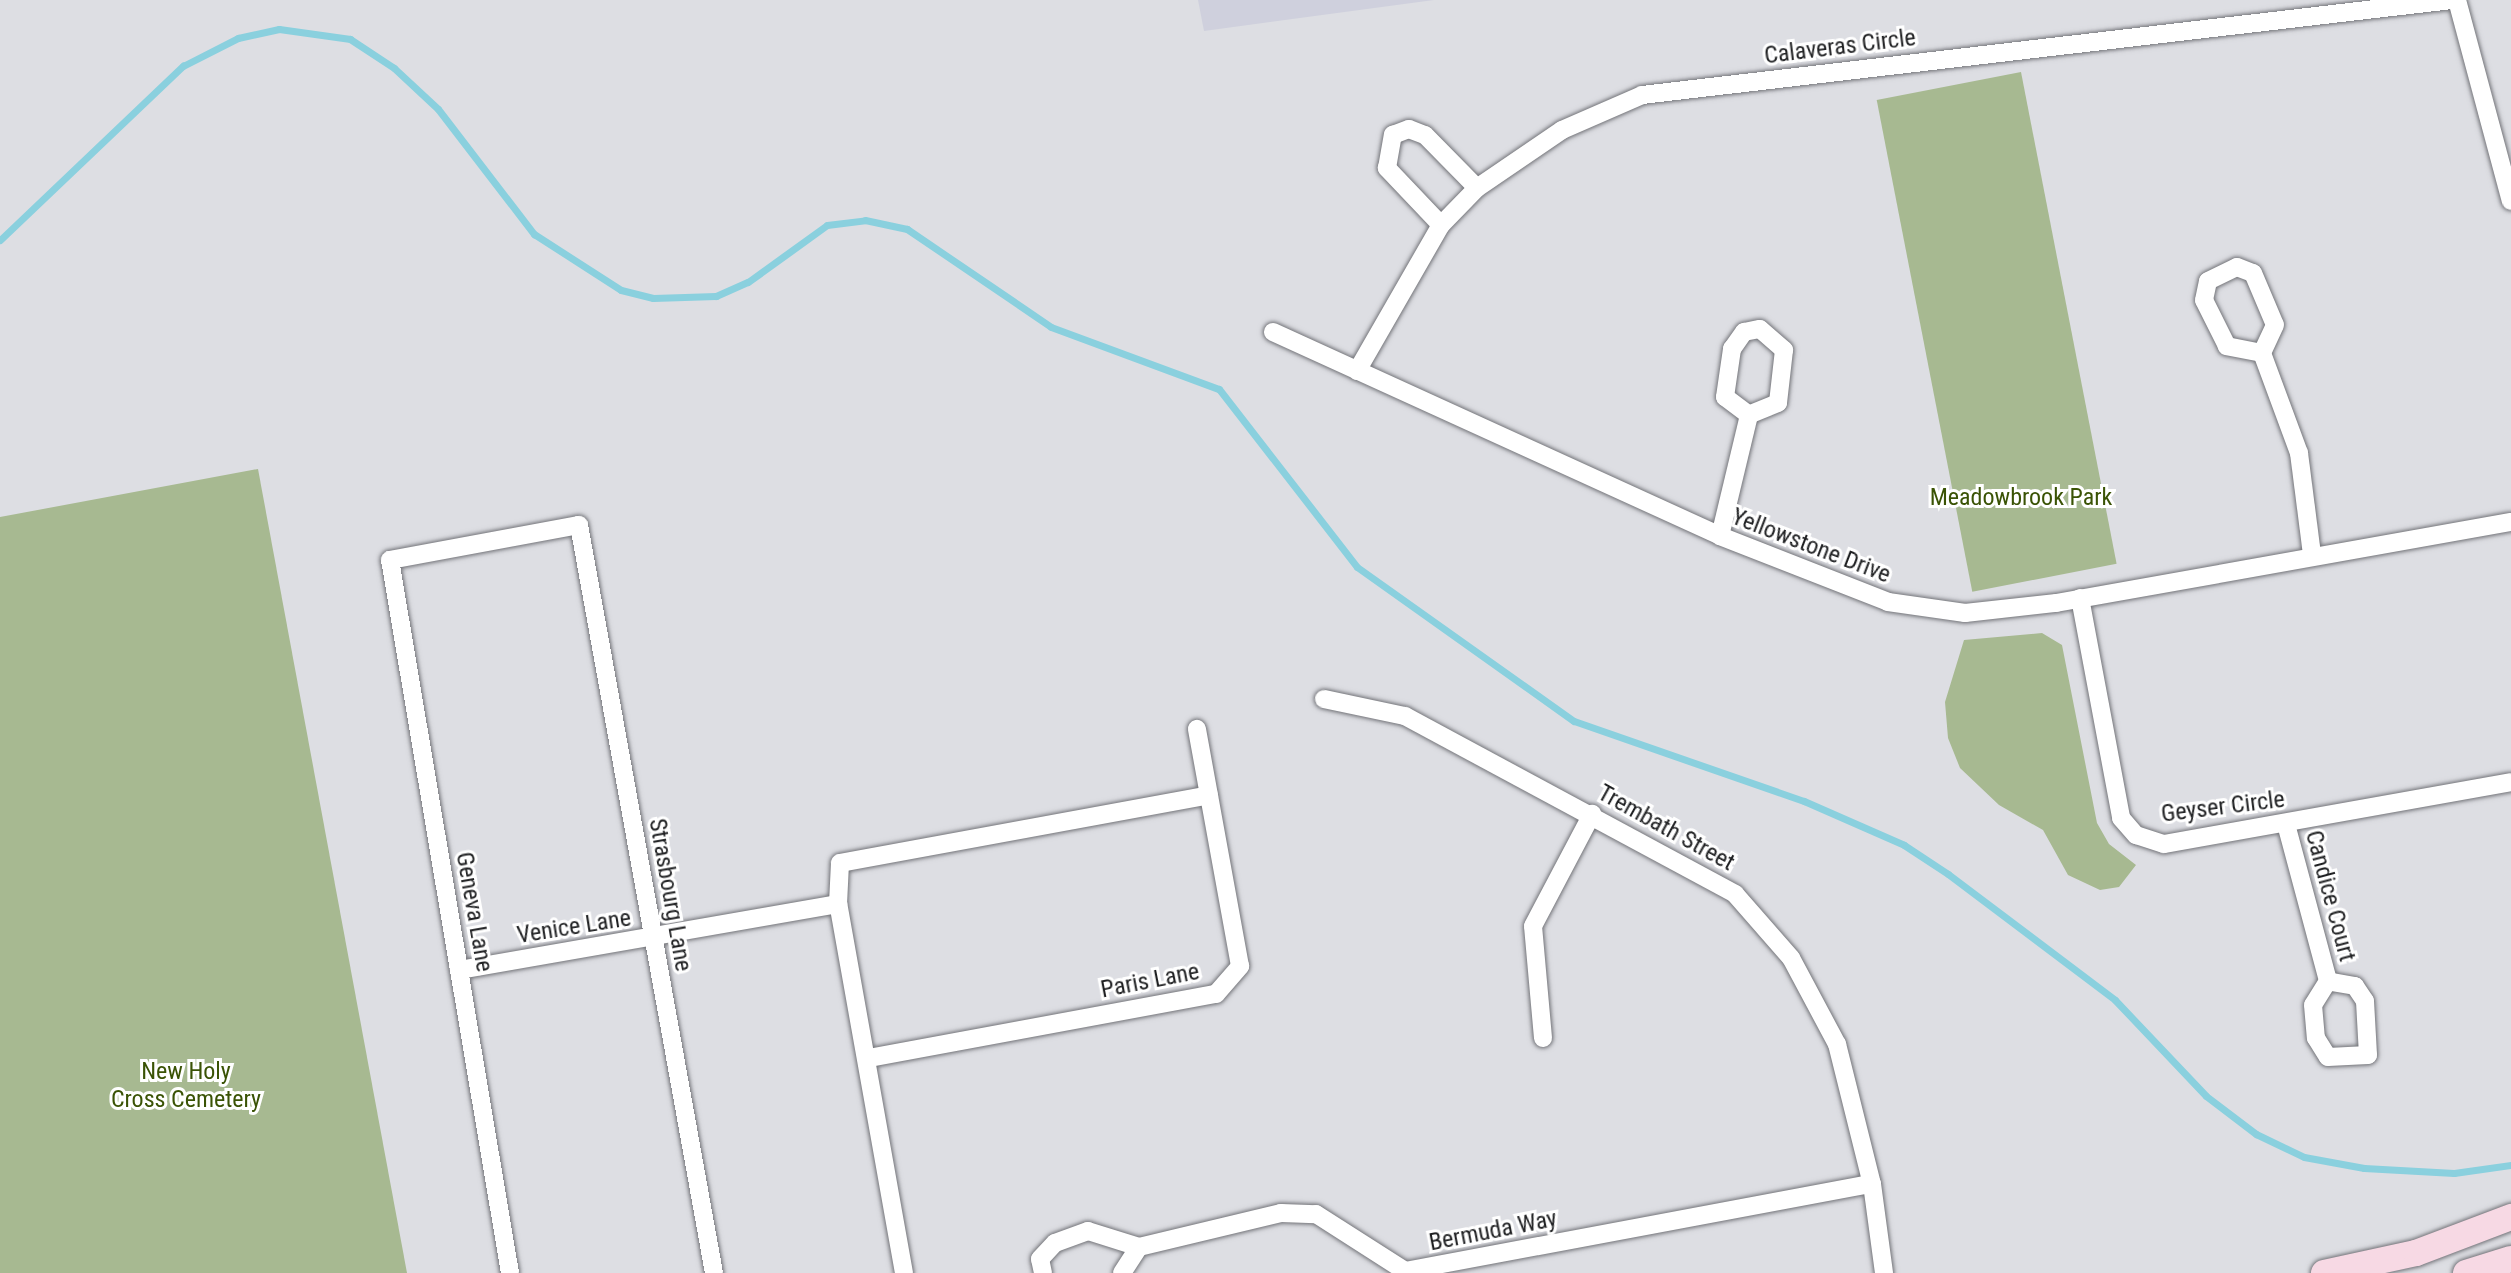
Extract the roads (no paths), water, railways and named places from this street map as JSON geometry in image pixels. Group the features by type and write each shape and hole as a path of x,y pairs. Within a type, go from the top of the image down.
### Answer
{"main road":[{"path":"2324,1273 2416,1253 2511,1217"},
{"path":"2466,1273 2511,1259"}],"street":[{"name":"Calaveras Circle","path":"1357,371 1441,225 1477,188 1562,130 1642,95 2454,0 2511,201"},
{"path":"1441,225 1387,168 1393,135 1409,129 1425,135 1477,188"},
{"path":"2262,353 2227,346 2204,300 2208,281 2220,270 2253,273 2275,325 2262,353 2299,453 2312,555"},
{"path":"1760,329 1784,350 1778,403 1749,415 1725,397 1732,349 1744,332 1760,329"},
{"name":"Yellowstone Drive","path":"1273,332 1720,536 1888,602 1965,613 2080,598 2511,522"},
{"path":"1720,536 1749,415"},
{"name":"Strasbourg Lane","path":"390,560 579,525 714,1273"},
{"name":"Geneva Lane","path":"390,560 510,1273"},
{"name":"Geyser Circle","path":"2080,598 2121,818 2136,835 2164,844 2511,782"},
{"name":"Trembath Street","path":"1324,699 1405,716 1592,814 1735,894 1791,958 1837,1044 1872,1184 1884,1273"},
{"name":"Paris Lane","path":"869,1058 1216,994 1240,966 1197,729"},
{"path":"904,1273 869,1058 838,904 840,863 1209,795"},
{"path":"1543,1038 1533,926 1592,814"},
{"name":"Candice Court","path":"2286,824 2328,981"},
{"name":"Venice Lane","path":"459,970 838,904"},
{"name":"Bermuda Way","path":"1139,1247 1281,1213 1316,1214 1369,1255 1405,1271 1872,1184"},
{"path":"1043,1273 1040,1259 1055,1243 1088,1231 1139,1247 1122,1273"}],"waterway":[{"path":"0,240 183,66 238,38 279,29 350,39 394,68 438,109 534,234 621,290 653,298 716,296 748,282 827,225 865,220 907,229 1051,327 1219,389 1357,567 1574,721 1804,801 1904,845 1948,874 2115,1000 2206,1096 2256,1134 2304,1157 2364,1168 2454,1173 2511,1165"}],"park label":[{"name":"Meadowbrook Park","path":"2021,498"},
{"name":"New Holy Cross Cemetery","path":"186,1086"}]}
